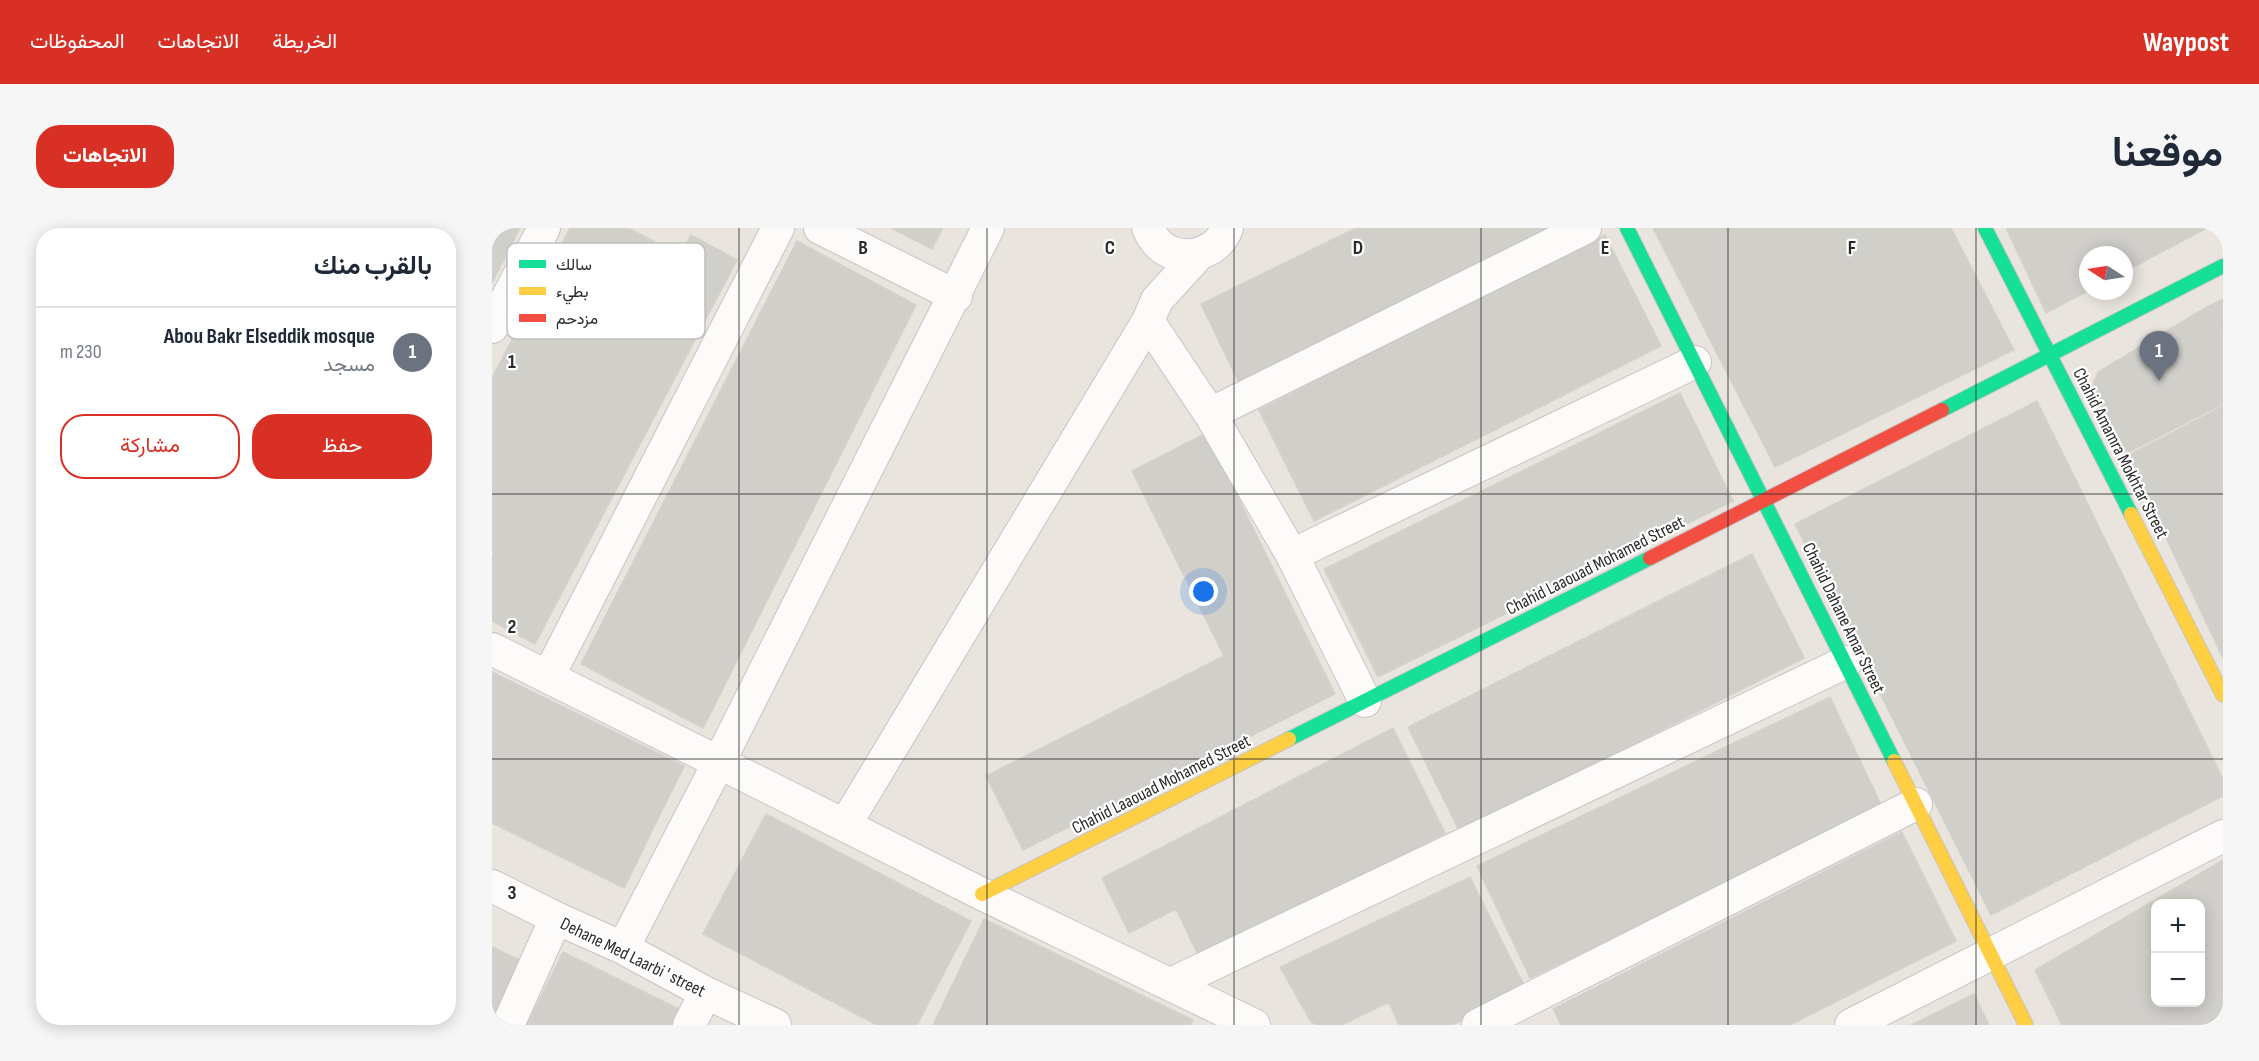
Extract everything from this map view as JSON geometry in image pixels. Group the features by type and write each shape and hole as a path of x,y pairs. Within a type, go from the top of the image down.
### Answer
{"street":[{"path":"536,243 544,228"},
{"path":"548,676 778,228"},
{"path":"820,228 956,296"},
{"path":"622,948 956,296 988,228"},
{"path":"1150,233 1166,250 1182,256 1199,254 1214,246 1225,234 1227,228"},
{"path":"1210,414 1585,228"},
{"name":"Chahid Dahane Amar Street","path":"1627,228 2026,1025"},
{"name":"Chahid Amamra Mokhtar Street","path":"1985,228 2223,695"},
{"path":"1150,233 1153,310 1292,555 1365,701"},
{"path":"845,825 1153,310 1199,254"},
{"name":"Chahid Laaouad Mohamed Street","path":"982,894 1765,500 2223,266"},
{"path":"492,327 507,298"},
{"path":"1292,555 1695,362"},
{"path":"492,648 982,894 1254,1025"},
{"path":"1171,984 1846,662"},
{"path":"1478,1025 1916,804"},
{"path":"1851,1025 2223,836"},
{"name":"Dehane Med Laarbi ' street","path":"492,886 622,948 706,993 776,1025"},
{"path":"508,1025 556,918"},
{"path":"689,1025 706,993"}],"building":[{"path":"492,228 520,228 512,243 507,243 507,254 492,283"},
{"path":"570,228 628,228 657,243 562,243"},
{"path":"891,228 943,228 932,249"},
{"path":"1356,228 1564,228 1241,387 1201,304"},
{"path":"1653,228 1951,228 2014,350 1775,467"},
{"path":"2006,228 2207,228 2133,267 2133,246 2079,246 2079,296 2046,313"},
{"path":"691,235 737,260 705,321 705,243 687,243"},
{"path":"1605,235 1661,346 1314,521 1259,410"},
{"path":"797,241 916,305 703,728 581,664"},
{"path":"2223,299 2223,338 2209,306"},
{"path":"2208,306 2223,341 2223,404 2127,453 2091,391 2098,372"},
{"path":"512,339 695,339 535,644 492,621 492,556 494,552 492,551 492,378"},
{"path":"1680,393 1733,501 1378,677 1324,569"},
{"path":"2037,401 2223,779 2223,796 1991,915 1795,524"},
{"path":"2223,406 2223,658 2127,456"},
{"path":"1206,433 1335,694 1023,850 986,776 1224,656 1132,471"},
{"path":"1752,554 1804,658 1460,832 1408,727"},
{"path":"492,672 684,766 624,888 492,823"},
{"path":"1830,697 1883,809 1530,978 1477,866"},
{"path":"1393,728 1445,833 1200,959 1176,909 1129,933 1102,878"},
{"path":"766,814 971,921 917,1025 877,1025 703,934"},
{"path":"1902,832 1956,941 1790,1025 1561,1025 1553,1009"},
{"path":"2223,860 2223,1025 2062,1025 2035,970 2151,902 2151,1007 2205,1007 2205,899 2156,899"},
{"path":"1470,877 1526,989 1452,1025 1399,1025 1389,1002 1342,1025 1318,1025 1311,1022 1280,967"},
{"path":"984,919 1193,1020 1190,1025 933,1025"},
{"path":"492,947 530,965 503,1025 492,1025"},
{"path":"563,952 681,1010 674,1025 527,1025"},
{"path":"1974,994 1989,1025 1911,1025"}],"traffic: fast":[{"path":"1627,228 1894,761"},
{"path":"1985,228 2131,514"},
{"path":"1942,410 2223,266"},
{"path":"1289,739 1650,558"}],"traffic: slow":[{"path":"2131,514 2223,695"},
{"path":"982,894 1289,739"},
{"path":"1894,761 2026,1025"}],"traffic: jam":[{"path":"1650,558 1942,410"}],"place":[{"name":"Abou Bakr Elseddik mosque","path":"2159,381"}]}
